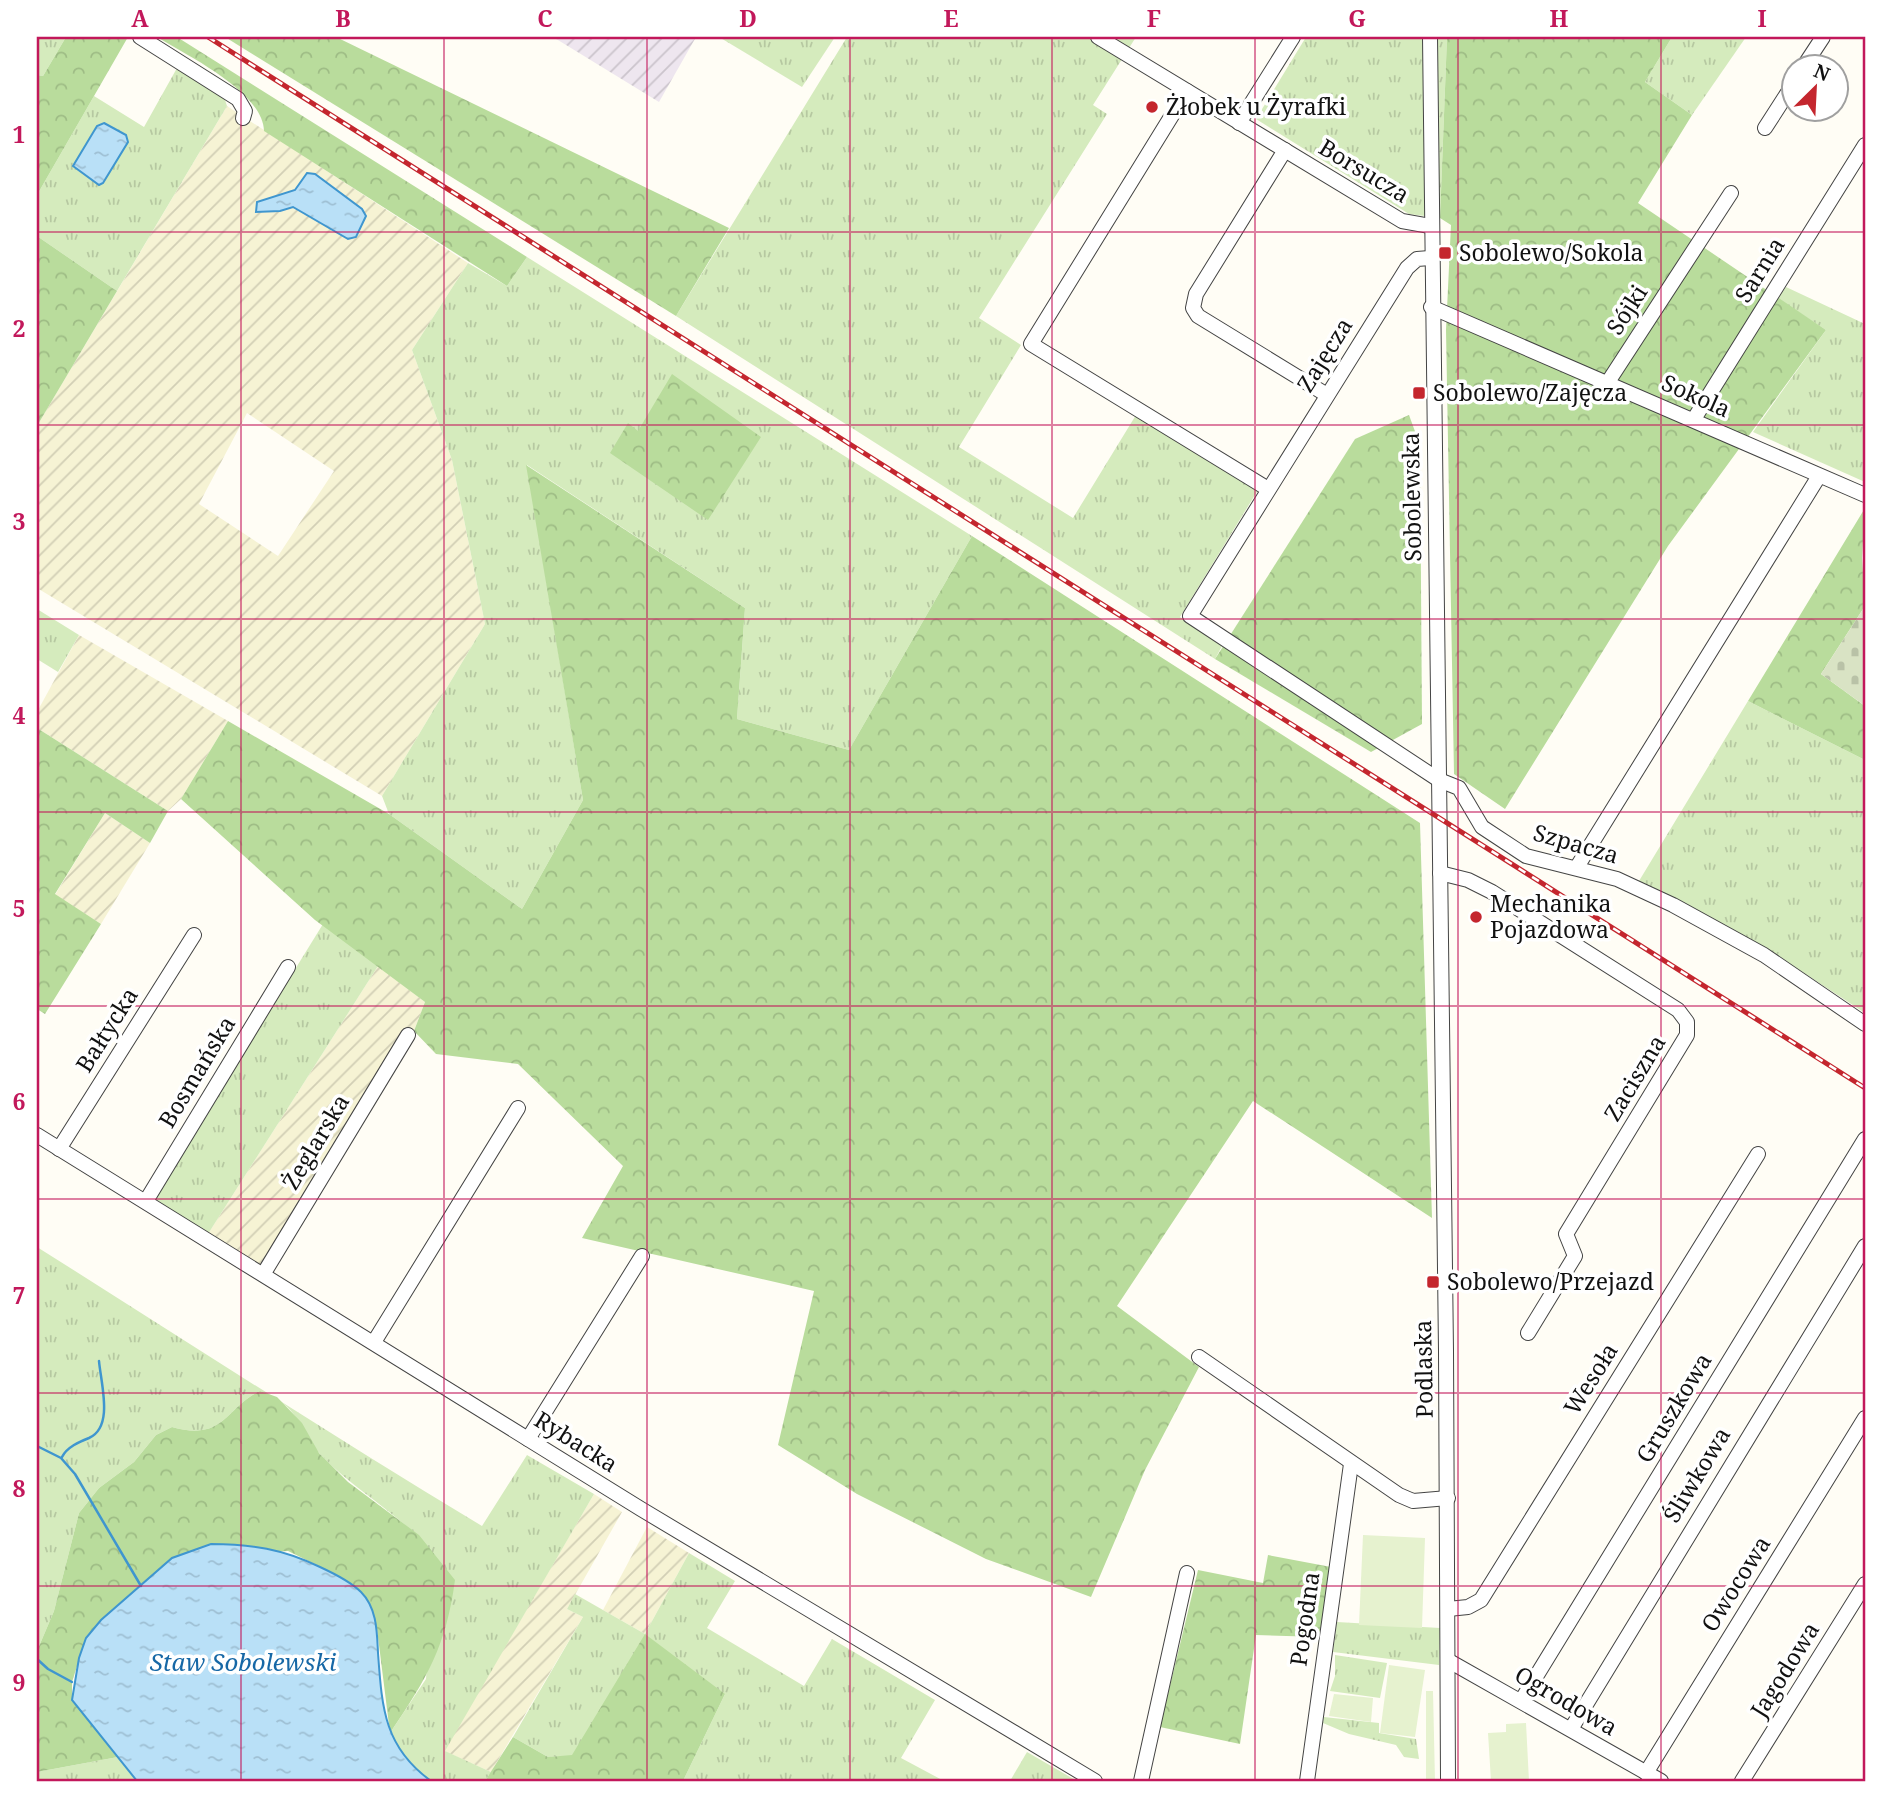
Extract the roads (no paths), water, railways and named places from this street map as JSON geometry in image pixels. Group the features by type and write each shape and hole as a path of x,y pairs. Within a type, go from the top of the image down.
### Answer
{"street":[{"path":"141,37 238,99 245,111 243,118"},
{"name":"Borsucza","path":"1098,37 1402,221 1430,226"},
{"path":"1239,123 1293,37"},
{"name":"Sobolewska","path":"1430,37 1430,258 1440,873"},
{"path":"1813,52 1823,37"},
{"path":"1187,91 1031,344 1268,489"},
{"path":"1765,128 1780,105"},
{"name":"Sarnia","path":"1695,419 1865,145"},
{"path":"1284,150 1194,298 1193,308 1198,316 1327,395"},
{"name":"Sójki","path":"1608,382 1731,193"},
{"name":"Zajęcza","path":"1190,615 1406,268 1417,259 1430,258"},
{"name":"Sokola","path":"1431,307 1695,419 1865,495"},
{"path":"1577,867 1819,476"},
{"name":"Szpacza","path":"1190,615 1439,780 1459,788 1482,827 1526,856 1617,878 1673,905 1764,955 1865,1024"},
{"name":"Zaciszna","path":"1440,873 1468,880 1492,892 1678,1010 1687,1022 1687,1035 1566,1234 1575,1256 1528,1333"},
{"name":"Podlaska","path":"1440,873 1448,1498 1448,1781"},
{"name":"Bałtycka","path":"59,1149 194,935"},
{"name":"Bosmańska","path":"146,1201 288,967"},
{"name":"Żeglarska","path":"264,1273 408,1035"},
{"path":"374,1342 518,1108"},
{"name":"Rybacka","path":"37,1135 264,1273 528,1439 1095,1781"},
{"name":"Gruszkowa","path":"1521,1701 1865,1139"},
{"name":"Wesoła","path":"1448,1609 1468,1607 1481,1600 1758,1154"},
{"name":"Śliwkowa","path":"1570,1729 1865,1246"},
{"path":"528,1439 642,1256"},
{"path":"1199,1356 1351,1464 1413,1502 1448,1498"},
{"name":"Owocowa","path":"1646,1773 1865,1418"},
{"name":"Pogodna","path":"1307,1781 1351,1464"},
{"path":"1141,1781 1187,1573"},
{"name":"Jagodowa","path":"1742,1781 1865,1584"},
{"name":"Ogrodowa","path":"1449,1661 1661,1781"}],"water":[{"path":"104,123 126,135 128,142 103,183 99,185 73,166 97,126"},
{"path":"307,173 315,174 362,209 366,216 356,237 348,239 293,207 280,211 256,212 257,202 295,190"},
{"name":"Staw Sobolewski","path":"211,1544 240,1545 293,1556 336,1575 361,1592 370,1605 375,1621 381,1691 388,1725 403,1754 431,1781 137,1781 72,1700 79,1658 86,1638 101,1620 172,1558"}],"waterway":[{"path":"62,1457 70,1448 97,1432 101,1425 104,1404 99,1361"},
{"path":"37,1446 61,1458 75,1474 141,1586"},
{"path":"37,1659 48,1669 72,1682"}],"railway":[{"path":"208,37 1865,1088"}],"place":[{"name":"Żłobek u Żyrafki","path":"1152,107"},
{"name":"Sobolewo/Sokola","path":"1445,253"},
{"name":"Sobolewo/Zajęcza","path":"1419,393"},
{"name":"Mechanika Pojazdowa","path":"1476,917"},
{"name":"Sobolewo/Przejazd","path":"1433,1282"}]}
